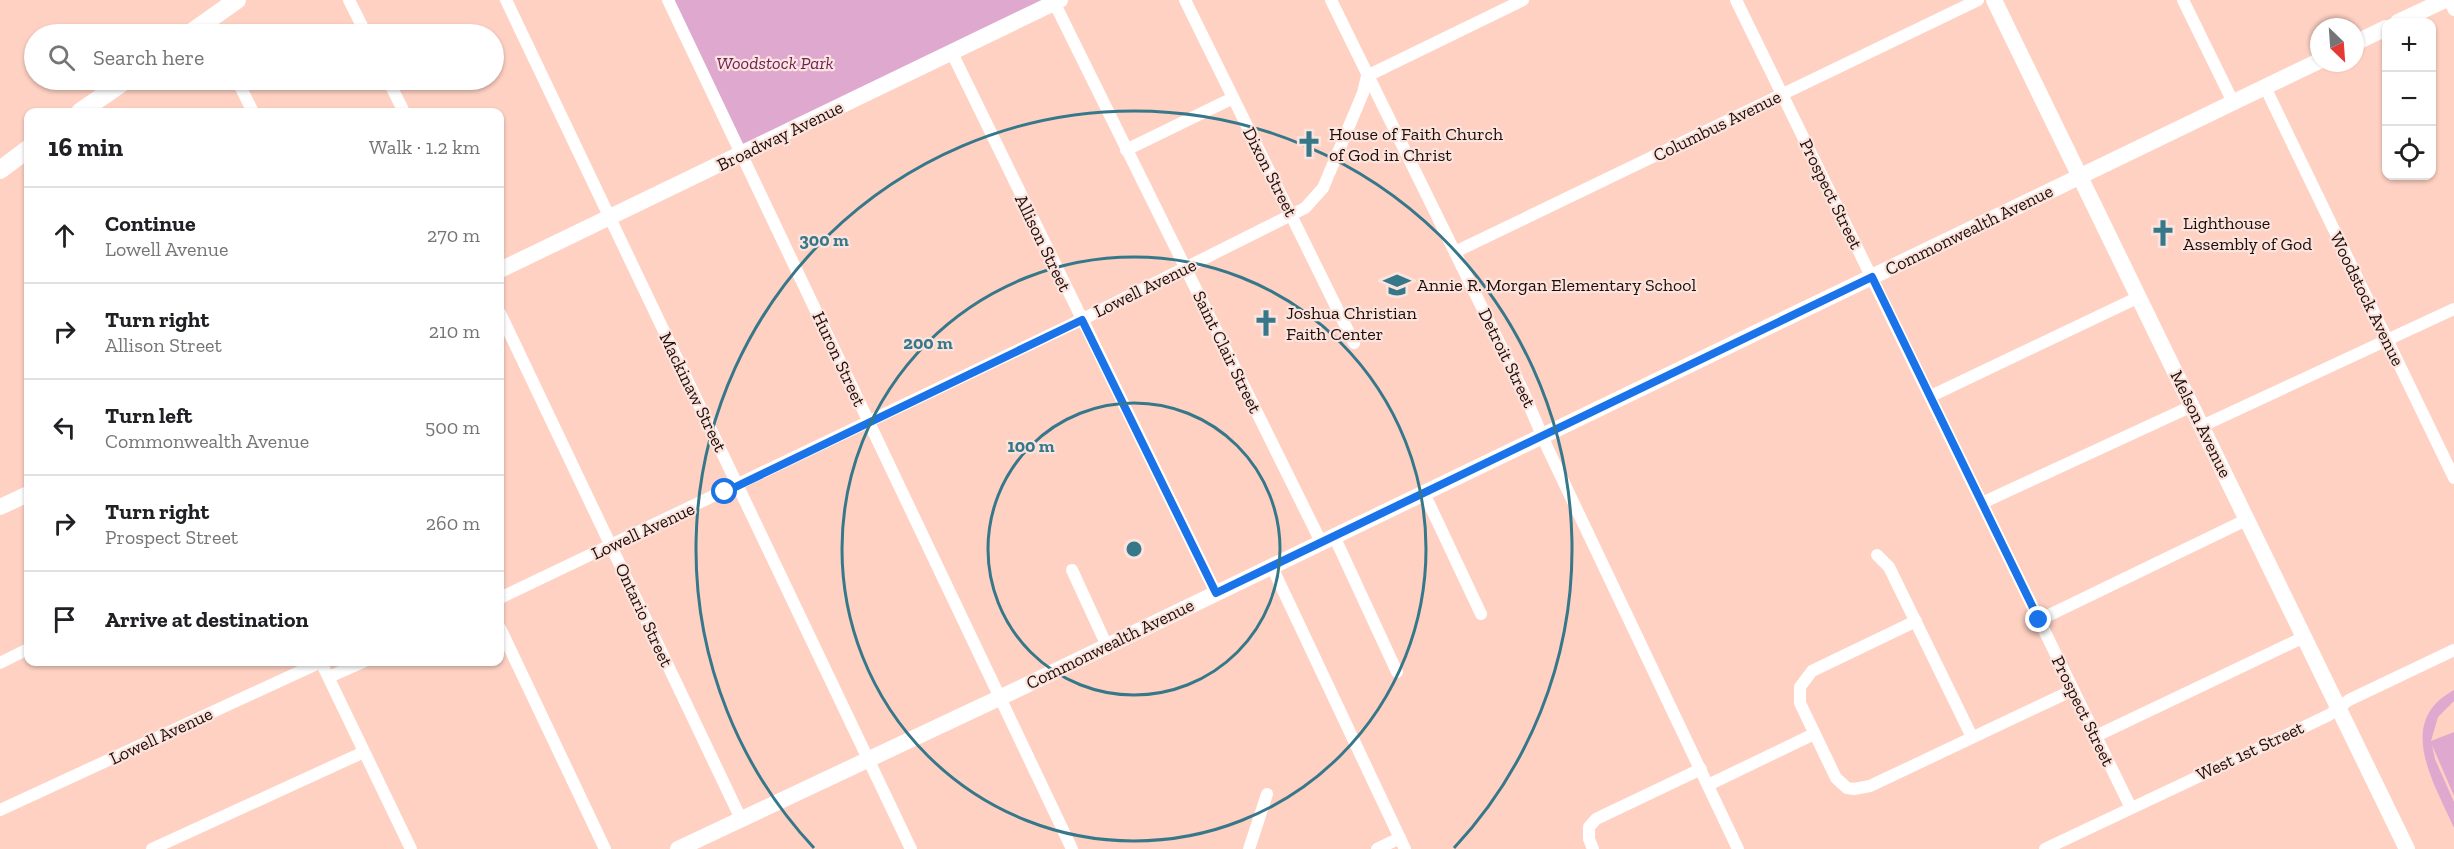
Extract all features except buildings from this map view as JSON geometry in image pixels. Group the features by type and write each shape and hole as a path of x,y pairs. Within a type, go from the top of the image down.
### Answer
{"main road":[{"path":"215,24 237,0"},
{"name":"Melson Avenue","path":"1994,0 2407,849"},
{"path":"2407,18 2447,0"},
{"name":"Broadway Avenue","path":"504,268 1056,1"},
{"path":"2364,39 2382,30"},
{"name":"Commonwealth Avenue","path":"678,849 1272,567 2310,65"},
{"path":"86,108 112,90"},
{"path":"0,170 24,152"},
{"path":"0,507 24,496"}],"street":[{"path":"349,0 361,24"},
{"name":"Mackinaw Street","path":"506,0 911,849"},
{"name":"Huron Street","path":"668,0 1072,849"},
{"name":"Dixon Street","path":"1185,0 1354,344"},
{"name":"Detroit Street","path":"1331,0 1523,391 1542,436 1738,849"},
{"path":"1367,76 1523,0"},
{"name":"Prospect Street","path":"1736,0 2131,808"},
{"name":"Columbus Avenue","path":"1455,252 1978,0"},
{"path":"2183,0 2233,102"},
{"path":"2447,0 2454,10"},
{"name":"Saint Clair Street","path":"1056,1 1126,150 1397,672"},
{"name":"Allison Street","path":"952,53 1216,593"},
{"name":"Lowell Avenue","path":"504,596 1082,320 1305,208 1323,188 1363,93 1367,76"},
{"name":"Woodstock Avenue","path":"2265,87 2454,478"},
{"path":"242,90 251,108"},
{"path":"393,90 402,108"},
{"path":"1126,150 1233,99"},
{"path":"1931,396 2139,297"},
{"path":"2202,426 2454,309"},
{"name":"Ontario Street","path":"504,321 741,819"},
{"path":"1982,503 2192,406"},
{"path":"1424,493 1481,614"},
{"path":"2039,620 2248,519"},
{"path":"1877,555 1889,567 1972,737"},
{"path":"1272,567 1402,844 1377,849"},
{"path":"1072,570 1107,646"},
{"path":"1916,621 1812,671 1800,687 1800,704 1836,778 1847,788 1870,786 2073,690"},
{"path":"504,636 605,849"},
{"path":"2096,736 2304,637"},
{"name":"West 1st Street","path":"2045,849 2329,715 2349,700 2454,650"},
{"path":"0,663 24,651"},
{"name":"Lowell Avenue","path":"0,810 312,666"},
{"path":"323,666 411,849"},
{"path":"329,678 354,666"},
{"path":"1708,785 1814,734"},
{"path":"152,849 364,752"},
{"path":"1593,849 1588,833 1589,827 1596,819 1701,769"},
{"path":"1249,849 1267,794"}],"green space":[{"name":"Woodstock Park","path":"673,0 1047,0 744,148"},
{"path":"2454,690 2454,701 2438,717 2431,741 2454,732 2454,796 2432,745 2435,759 2454,802 2454,828 2430,773 2424,754 2423,736 2426,719 2436,703"}],"place":[{"name":"House of Faith Church of God in Christ","path":"1309,144"},
{"name":"Lighthouse Assembly of God","path":"2163,233"},
{"name":"Annie R. Morgan Elementary School","path":"1397,285"},
{"name":"Joshua Christian Faith Center","path":"1266,323"}],"route":[{"path":"725,492 1082,320 1216,593 1872,277 2039,620"}]}
